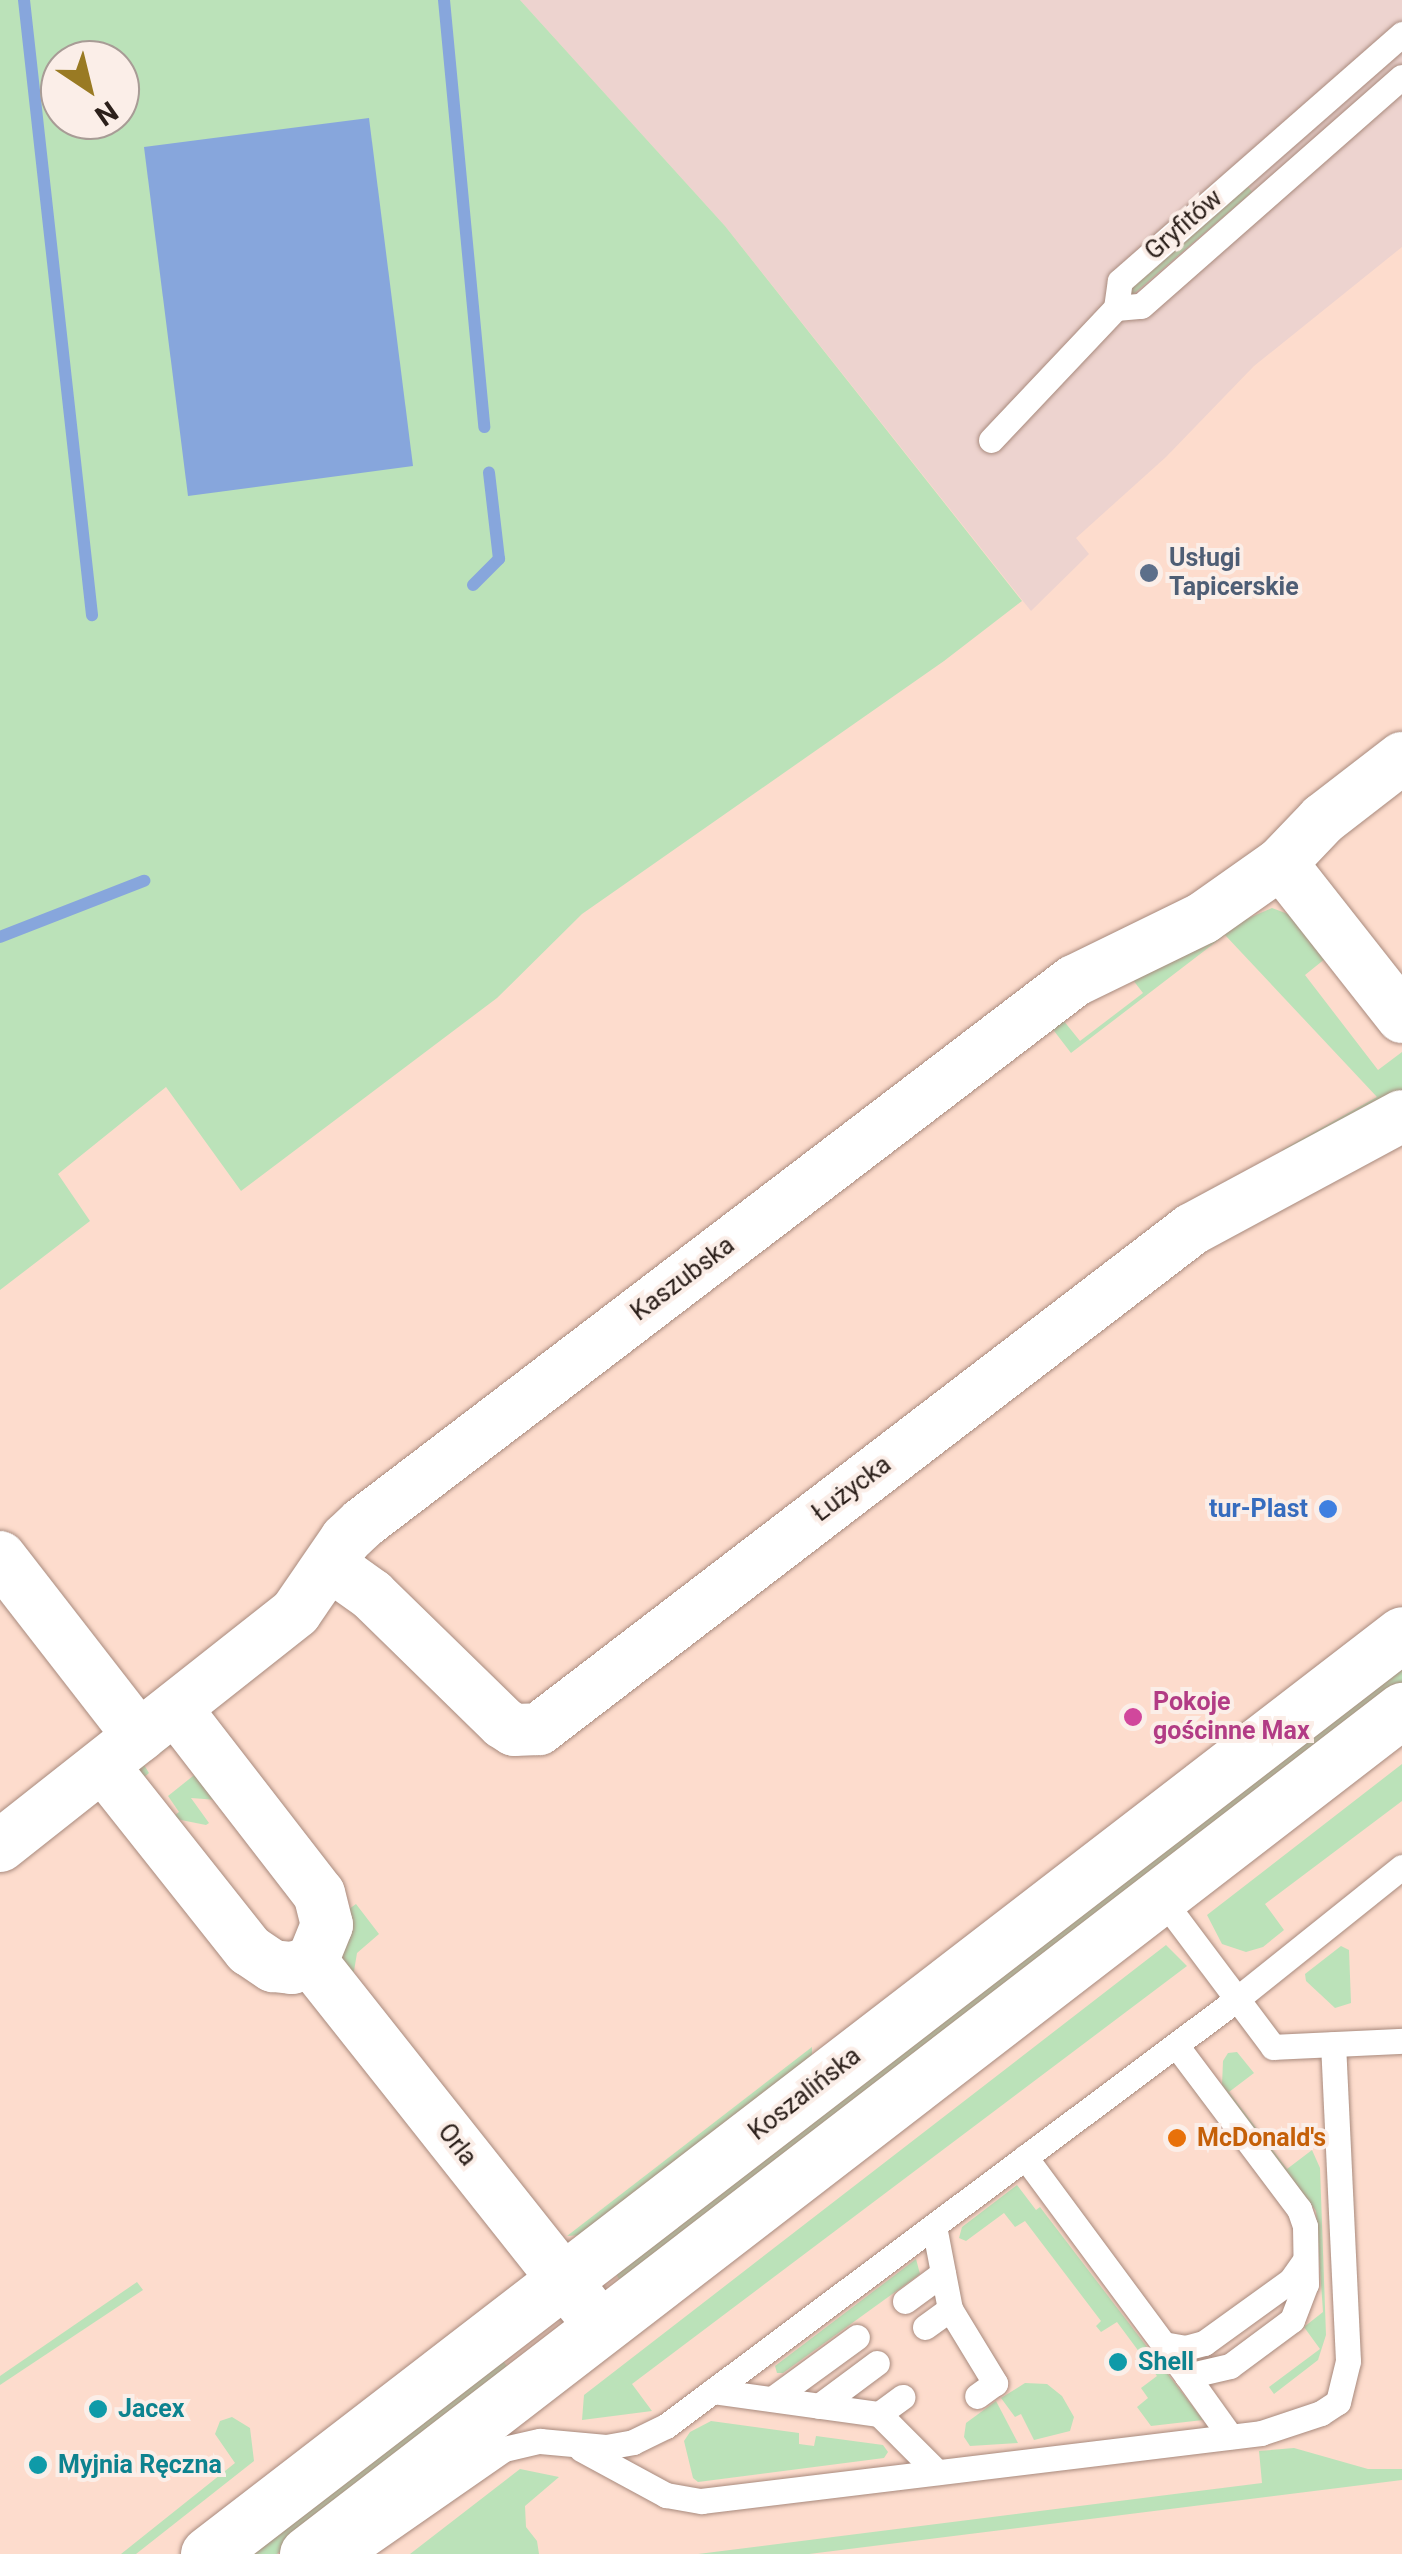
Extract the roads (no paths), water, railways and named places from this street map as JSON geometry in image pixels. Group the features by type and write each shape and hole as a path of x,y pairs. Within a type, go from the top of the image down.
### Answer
{"main road":[{"name":"Koszalińska","path":"208,2554 303,2467 564,2280 1402,1634"},
{"path":"307,2554 1402,1710"}],"street":[{"name":"Kaszubska","path":"0,1846 296,1612 362,1523 1074,981 1203,918 1281,863 1323,820 1402,758"},
{"path":"1281,863 1402,1017"},
{"name":"Łużycka","path":"330,1564 372,1595 504,1723 514,1730 539,1729 1192,1228 1402,1116"},
{"path":"0,1557 139,1736 249,1950 274,1966 292,1968 312,1962 327,1925 318,1894 139,1736"},
{"name":"Orla","path":"312,1962 602,2328"}],"lane":[{"name":"Gryfitów","path":"991,440 1116,308 1120,281 1402,34"},
{"name":"Gryfitów","path":"1116,308 1141,306 1402,77"},
{"path":"1268,150 1290,176"},
{"path":"353,2554 366,2549 480,2462 504,2449 540,2441 606,2448 632,2442 666,2426 1176,2045 1402,1868"},
{"path":"1159,1895 1272,2047 1402,2040"},
{"path":"574,2446 684,2501 1230,2436 1281,2428 1321,2413 1338,2402 1345,2384 1348,2314 1333,2044"},
{"path":"1176,2045 1299,2209 1305,2226 1302,2303 1292,2320 1230,2366 1187,2376"},
{"path":"1025,2158 1230,2436"},
{"path":"934,2226 961,2354 995,2383 977,2396"},
{"path":"1163,2344 1185,2348 1204,2343 1291,2280 1306,2260"},
{"path":"905,2301 943,2273"},
{"path":"925,2327 950,2309"},
{"path":"772,2399 857,2337"},
{"path":"820,2406 877,2363"},
{"path":"713,2391 879,2414 920,2438 937,2472"},
{"path":"879,2414 902,2397"}],"water":[{"path":"369,118 413,466 188,496 144,147"}],"waterway":[{"path":"24,0 92,615"},
{"path":"444,0 484,427"},
{"path":"473,585 499,559 489,473"},
{"path":"0,937 144,881"}],"place":[{"name":"Usługi Tapicerskie","path":"1149,573"},
{"name":"tur-Plast","path":"1328,1509"},
{"name":"Pokoje gościnne Max","path":"1133,1717"},
{"name":"McDonald's","path":"1177,2138"},
{"name":"Shell","path":"1118,2362"},
{"name":"Jacex","path":"98,2409"},
{"name":"Myjnia Ręczna","path":"38,2465"}]}
